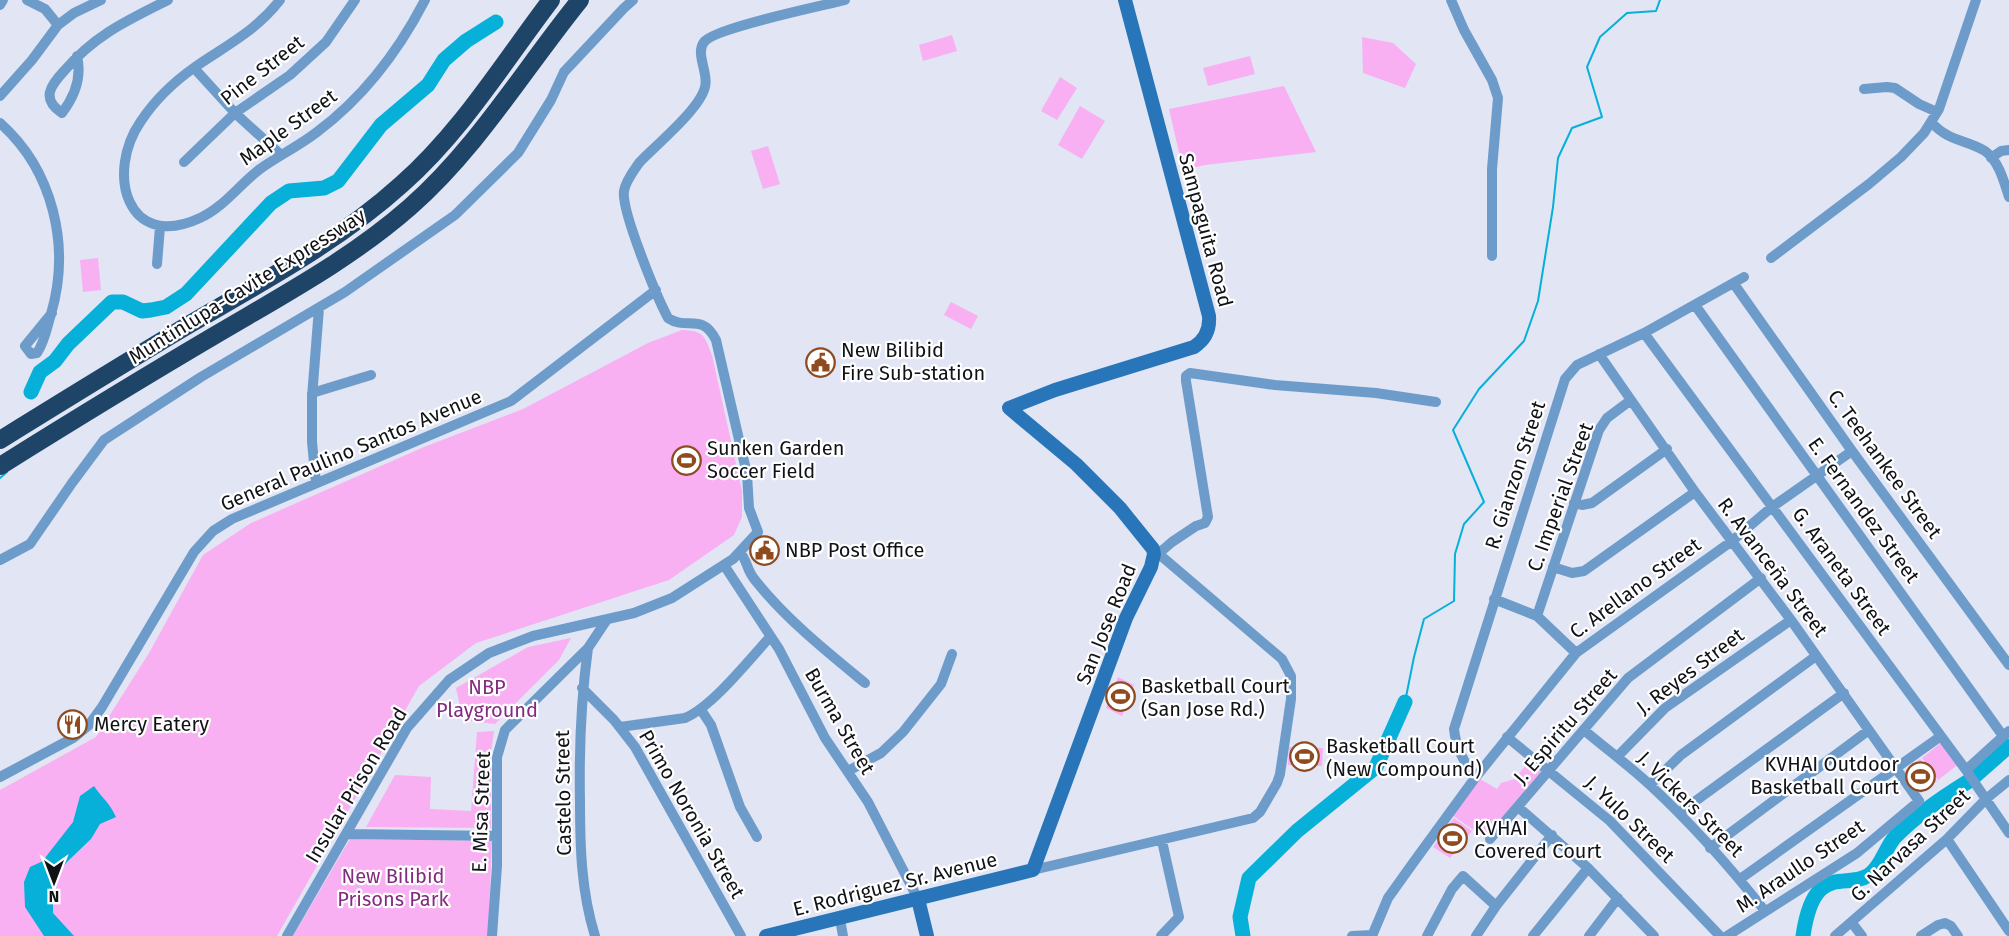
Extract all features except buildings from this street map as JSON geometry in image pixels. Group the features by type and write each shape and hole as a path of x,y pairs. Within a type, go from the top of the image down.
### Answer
{"highway":[{"name":"Muntinlupa-Cavite Expressway","path":"0,440 116,367 320,248 376,207 434,153 462,121 551,0"},
{"name":"Muntinlupa-Cavite Expressway","path":"0,466 327,268 384,229 411,206 471,144 580,0"}],"street":[{"path":"0,5 3,0"},
{"path":"27,0 45,9 58,25"},
{"path":"0,96 32,60 58,25 74,13 101,0"},
{"path":"77,56 78,82 72,98 62,113 52,104 50,93 56,80 77,56 99,37 168,0"},
{"path":"157,264 160,227 138,215 129,202 124,182 123,165 131,137 158,99 194,68 246,34 271,13 280,0"},
{"name":"Pine Street","path":"184,162 235,113 290,75 326,42 355,0"},
{"name":"Maple Street","path":"160,227 184,224 208,214 242,183 333,120 370,86 412,26 425,0"},
{"path":"0,560 30,544 104,440 277,330 319,308 455,215 518,153 551,100 564,72 633,0"},
{"path":"656,290 627,213 624,189 639,163 700,99 706,81 701,53 705,40 732,28 845,0"},
{"name":"Sampaguita Road","path":"1009,408 1054,390 1194,347 1199,344 1208,330 1209,316 1125,0"},
{"path":"1451,0 1464,30 1492,80 1498,98 1492,169 1492,256"},
{"path":"1771,258 1887,169 1913,146 1937,112 1976,0"},
{"path":"194,68 235,113 281,155"},
{"path":"1864,89 1895,88 1937,112"},
{"path":"1931,122 1944,135 1985,152 1999,168 2009,197"},
{"path":"0,123 33,160 46,185 54,212 59,252 57,295 52,313"},
{"path":"1991,158 2001,151 2009,150"},
{"name":"R. Gianzon Street","path":"1475,778 1455,743 1454,729 1565,379 1577,365 1644,333 1744,277"},
{"name":"C. Teehankee Street","path":"1734,284 1852,451 2009,665"},
{"name":"General Paulino Santos Avenue","path":"0,777 73,738 89,724 102,707 194,552 213,531 231,519 511,401 656,290"},
{"name":"Insular Prison Road","path":"287,936 407,728 449,680 489,653 533,636 606,621 672,598 724,565 740,552 758,532 749,508 746,467 716,340 707,326 698,322 679,323 668,318 656,290"},
{"name":"E. Fernandez Street","path":"1695,305 2006,733"},
{"path":"316,483 312,442 312,393 319,308"},
{"name":"G. Araneta Street","path":"1644,333 1966,770 2009,833"},
{"name":"R. Avanceña Street","path":"1599,354 1695,492 1761,578 1919,801"},
{"path":"1033,870 1253,818 1260,812 1280,774 1291,699 1291,676 1281,659 1156,551 1196,526 1205,523 1208,517 1186,376 1190,373 1275,385 1376,393 1436,402"},
{"path":"312,393 371,375"},
{"name":"C. Imperial Street","path":"1537,616 1599,430 1607,418 1631,400"},
{"name":"San Jose Road","path":"1009,408 1076,464 1120,508 1156,551 1126,618 1033,870"},
{"path":"1574,503 1582,505 1592,503 1666,449"},
{"name":"C. Arellano Street","path":"1372,935 1388,898 1475,778 1576,653 1732,542 1772,507 1852,451"},
{"path":"1553,567 1572,573 1584,571 1695,492"},
{"path":"740,552 752,576 776,603 821,648 865,683"},
{"name":"Burma Street","path":"724,565 770,637 825,738 868,802 918,899"},
{"name":"J. Espiritu Street","path":"1490,840 1628,678 1761,578"},
{"path":"1494,599 1537,616 1576,653"},
{"name":"J. Reyes Street","path":"1617,757 1665,708 1791,620"},
{"name":"E. Misa Street","path":"492,936 497,866 497,757 505,730 588,648 606,621"},
{"path":"620,727 685,718 701,710 770,637"},
{"name":"Castelo Street","path":"588,648 582,688 579,736 580,851 583,885 595,936"},
{"path":"848,771 881,753 903,732 941,684 952,654"},
{"path":"1650,785 1681,755 1816,656"},
{"name":"Primo Noronia Street","path":"582,688 620,727 635,747 741,936"},
{"path":"1678,813 1844,693"},
{"path":"701,710 711,725 740,807 757,837"},
{"path":"1710,848 1869,729"},
{"name":"J. Vickers Street","path":"1584,730 1650,785 1740,879 1765,911"},
{"path":"1966,770 2006,733"},
{"path":"1740,879 1941,736"},
{"name":"J. Yulo Street","path":"1507,737 1610,821 1720,936"},
{"name":"G. Narvasa Street","path":"1835,936 1947,840 1986,799 2009,780"},
{"name":"M. Araullo Street","path":"1727,936 1857,853 1919,801"},
{"path":"1518,807 1588,868 1653,935"},
{"path":"347,834 497,836"},
{"path":"1476,936 1496,906 1552,835"},
{"path":"1947,840 2009,931"},
{"path":"1161,936 1179,917 1162,841"},
{"path":"1533,936 1588,868"},
{"name":"E. Rodriguez Sr. Avenue","path":"766,936 1033,870"},
{"path":"1427,936 1452,889 1463,876 1496,906"},
{"path":"1589,936 1618,898"},
{"path":"918,899 927,936"},
{"path":"840,919 843,936"},
{"path":"1921,936 1945,922 1958,936"},
{"path":"1852,923 1862,936"},
{"path":"1352,936 1372,935"}],"green space":[{"path":"952,35 957,51 923,61 919,45"},
{"path":"1362,37 1393,43 1416,64 1405,88 1363,73"},
{"path":"1250,56 1255,74 1208,86 1203,68"},
{"path":"1060,77 1077,88 1057,120 1041,111"},
{"path":"1284,86 1316,152 1205,165 1183,170 1169,109"},
{"path":"1080,106 1105,121 1082,159 1058,145"},
{"path":"768,146 780,184 763,189 751,151"},
{"path":"98,258 101,290 83,292 80,260"},
{"path":"951,302 978,316 971,329 944,315"},
{"path":"682,330 702,335 712,355 742,491 742,517 734,535 669,580 476,643 419,686 277,936 0,936 0,790 96,737 149,653 203,555 251,523 424,447 523,409 648,343"},
{"name":"NBP Playground","path":"571,638 559,660 495,724 463,720 456,688 528,647"},
{"name":"Basketball Court (San Jose Rd.)","path":"1118,677 1134,685 1122,716 1106,708"},
{"path":"494,731 491,752 491,828 366,827 395,775 431,777 430,809 471,811 477,732"},
{"path":"1942,742 1959,764 1938,780 1922,758"},
{"name":"Basketball Court (New Compound)","path":"1289,747 1323,748 1322,766 1288,765"},
{"name":"KVHAI Outdoor Basketball Court","path":"1920,759 1937,781 1921,793 1904,772"},
{"path":"1529,761 1543,770 1485,838 1452,815 1480,779 1497,789 1501,783 1515,779"},
{"name":"KVHAI Covered Court","path":"1454,818 1472,831 1450,858 1433,847"},
{"name":"New Bilibid Prisons Park","path":"350,839 492,841 488,936 293,936"}],"water":[{"path":"94,786 109,804 116,817 100,824 91,839 53,879 53,913 74,936 44,936 25,907 24,882 30,867 43,861 73,822 80,796"}],"waterway":[{"path":"1405,702 1424,619 1454,601 1455,554 1464,524 1484,502 1453,430 1479,389 1524,341 1538,301 1553,207 1558,158 1572,128 1602,117 1587,67 1600,37 1627,13 1656,11 1660,0"},
{"path":"31,392 40,372 55,361 68,344 112,302 123,302 142,311 166,307 186,294 271,203 289,191 324,188 338,181 381,125 428,85 444,60 466,41 496,22"},
{"path":"0,478 7,472"},
{"path":"1243,936 1240,917 1249,878 1297,831 1376,767 1405,702"},
{"path":"1974,777 2009,746"},
{"path":"1803,936 1811,905 1821,889 1838,881 1857,880 1869,875 1903,829 1949,793 1969,781"}],"place":[{"name":"New Bilibid Fire Sub-station","path":"820,362"},
{"name":"Sunken Garden Soccer Field","path":"686,460"},
{"name":"NBP Post Office","path":"764,550"},
{"name":"Basketball Court (San Jose Rd.)","path":"1120,697"},
{"name":"Mercy Eatery","path":"73,724"},
{"name":"Basketball Court (New Compound)","path":"1305,757"},
{"name":"KVHAI Outdoor Basketball Court","path":"1920,776"},
{"name":"KVHAI Covered Court","path":"1453,839"}]}
